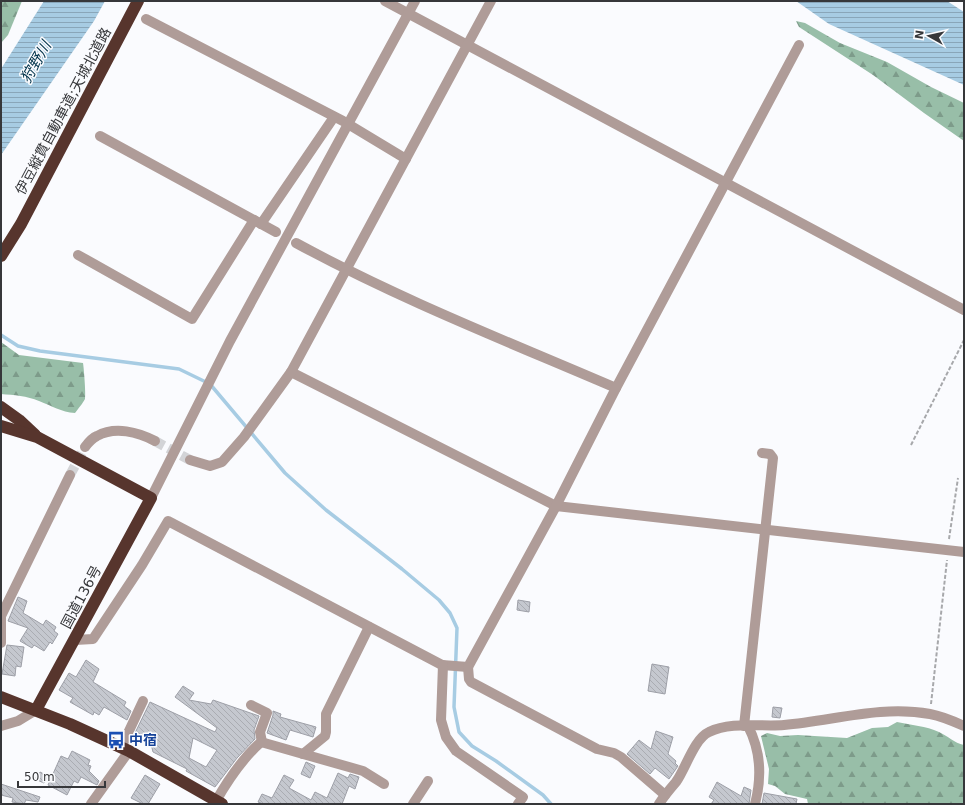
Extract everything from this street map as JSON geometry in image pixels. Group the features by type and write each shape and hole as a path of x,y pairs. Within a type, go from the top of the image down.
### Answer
{"highway":[{"name":"伊豆縦貫自動車道;天城北道路","path":"1,256 21,224 138,1"},
{"path":"1,407 20,420 37,437"},
{"path":"1,426 37,437 151,498"},
{"name":"国道136号","path":"36,710 151,498"},
{"path":"1,697 36,710 125,749 220,803"}],"street":[{"path":"385,1 964,310"},
{"path":"151,498 230,342 348,125 406,13 415,1"},
{"path":"190,460 210,466 216,465 227,459 244,438 291,372 491,1"},
{"path":"146,20 334,117 406,159"},
{"path":"799,45 616,388 556,506 467,667 468,673 471,682 597,749 618,755 662,800 676,782 700,739 708,732 717,729 746,726 785,725 849,715 891,711 930,714 964,726"},
{"path":"78,255 192,319 258,222 334,117"},
{"path":"100,136 276,232"},
{"path":"296,243 347,270 616,388"},
{"path":"291,372 556,506 964,552"},
{"path":"85,447 96,436 112,432 135,432 155,441"},
{"path":"755,804 760,768 758,753 746,726 773,458 770,454 762,453"},
{"path":"1,643 1,615 70,475"},
{"path":"75,640 93,638 142,565 168,521 444,665 467,667"},
{"path":"303,754 325,736 326,714 369,627"},
{"path":"444,665 441,720 446,737 456,751 521,801"},
{"path":"91,804 125,749 143,702"},
{"path":"251,704 267,713 260,732 262,742"},
{"path":"1,726 18,721 36,710"},
{"path":"262,742 363,771 384,784"},
{"path":"220,803 224,787 244,759 262,742"},
{"path":"413,804 428,781"}],"path":[{"path":"911,445 964,340"},
{"path":"930,714 948,550 958,478"}],"green space":[{"path":"1,1 22,1 8,35 1,43"},
{"path":"796,21 805,23 840,43 887,62 931,87 964,103 964,141 873,75 799,27"},
{"path":"1,342 19,355 83,363 85,399 75,413 61,410 30,398 1,394"},
{"path":"897,722 934,730 957,743 964,745 964,804 808,804 807,799 785,794 775,786 768,784 769,769 761,736 767,733 780,736 798,735 847,738 872,728 888,727"}],"water":[{"name":"狩野川","path":"44,1 105,1 94,21 1,155 1,69"},
{"path":"796,1 947,1 964,12 964,85 829,24"}],"building":[{"path":"18,597 27,601 23,613 43,625 46,620 56,627 54,631 58,634 52,644 50,642 44,651 34,645 32,648 20,641 28,628 8,621"},
{"path":"518,600 530,602 529,612 517,610"},
{"path":"7,645 24,647 21,667 16,666 15,676 2,674"},
{"path":"86,660 99,669 93,682 126,702 124,706 131,711 127,720 104,707 99,715 94,712 93,715 70,702 73,698 59,690 69,673 76,677"},
{"path":"652,664 669,667 665,694 648,691"},
{"path":"183,686 194,693 189,700 211,704 213,700 259,716 254,730 255,739 237,758 215,787 186,771 187,769 153,752 150,740 135,733 150,702 215,732 217,728 175,697","holes":["193,738 217,750 206,767 189,758"]},
{"path":"773,707 782,708 780,718 772,717"},
{"path":"273,711 281,714 280,717 316,727 313,737 290,730 286,740 267,733"},
{"path":"656,731 673,737 668,754 676,761 675,763 678,766 669,779 655,768 650,774 627,754 639,740 651,749"},
{"path":"72,751 90,760 88,765 91,766 89,771 99,781 97,785 81,777 78,783 74,781 67,795 48,785 61,756 68,759"},
{"path":"306,762 315,766 310,778 301,774"},
{"path":"40,772 48,776 44,783 35,779"},
{"path":"338,773 348,778 350,774 359,777 355,789 349,786 342,804 263,804 258,802 262,794 272,798 284,775 294,780 289,788 311,800 315,792 327,798"},
{"path":"145,775 160,784 148,804 143,804 131,798"},
{"path":"717,782 741,796 744,787 751,790 749,804 711,804 714,800 709,797"},
{"path":"1,784 40,797 38,802 26,800 24,804 12,802 13,798 1,795"},
{"path":"764,793 797,799 796,804 762,804"}],"waterway":[{"path":"1,335 18,346 40,351 179,369 210,384 285,473 326,510 439,600 450,613 457,628 454,707 459,732 472,746 496,761 543,795 551,804"}],"tunnel":[{"path":"155,441 190,460"},
{"path":"70,475 85,447"}],"place":[{"name":"中宿","path":"116,740"}]}
